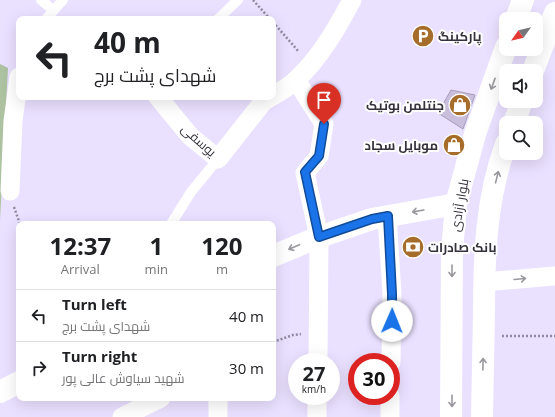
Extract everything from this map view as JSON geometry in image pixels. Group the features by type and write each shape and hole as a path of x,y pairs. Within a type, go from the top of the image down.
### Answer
{"main road":[{"path":"519,12 523,0"},
{"path":"536,64 555,13"},
{"name":"بلوار آزادی","path":"452,417 452,251 456,204 477,129 503,56"},
{"path":"482,417 484,282 489,210 501,160"},
{"path":"276,255 319,237 372,219 456,204 489,210"},
{"path":"0,392 16,384"}],"street":[{"name":"یوسفی","path":"276,93 296,80 310,64 331,36 352,0"},
{"path":"296,80 324,124 319,156 305,172 319,237 318,353"},
{"path":"10,191 13,121 16,99"},
{"name":"یوسفی","path":"160,100 190,136 218,159 266,100"},
{"path":"388,216 392,294 391,353"},
{"path":"484,282 555,276"},
{"path":"218,401 218,417"},
{"path":"122,417 158,405"},
{"path":"317,405 317,417"},
{"path":"390,405 390,417"}],"lane":[{"path":"41,0 53,10"},
{"path":"48,16 63,0"},
{"path":"221,16 238,0"},
{"path":"173,221 190,192 218,159"}],"path":[{"path":"252,0 267,16"},
{"path":"276,25 310,64"},
{"path":"276,341 293,335 318,333"},
{"path":"483,337 555,336"}],"green space":[{"path":"0,64 8,68 0,220"}],"building":[{"name":"جنتلمن بوتیک","path":"451,90 475,95 463,129 438,113"}],"place":[{"name":"پارکینگ","path":"423,36"},
{"name":"جنتلمن بوتیک","path":"460,105"},
{"name":"موبایل سجاد","path":"454,145"},
{"name":"بانک صادرات","path":"413,247"}],"route":[{"path":"324,124 319,156 305,172 319,237 372,219 388,216 392,321"}]}
